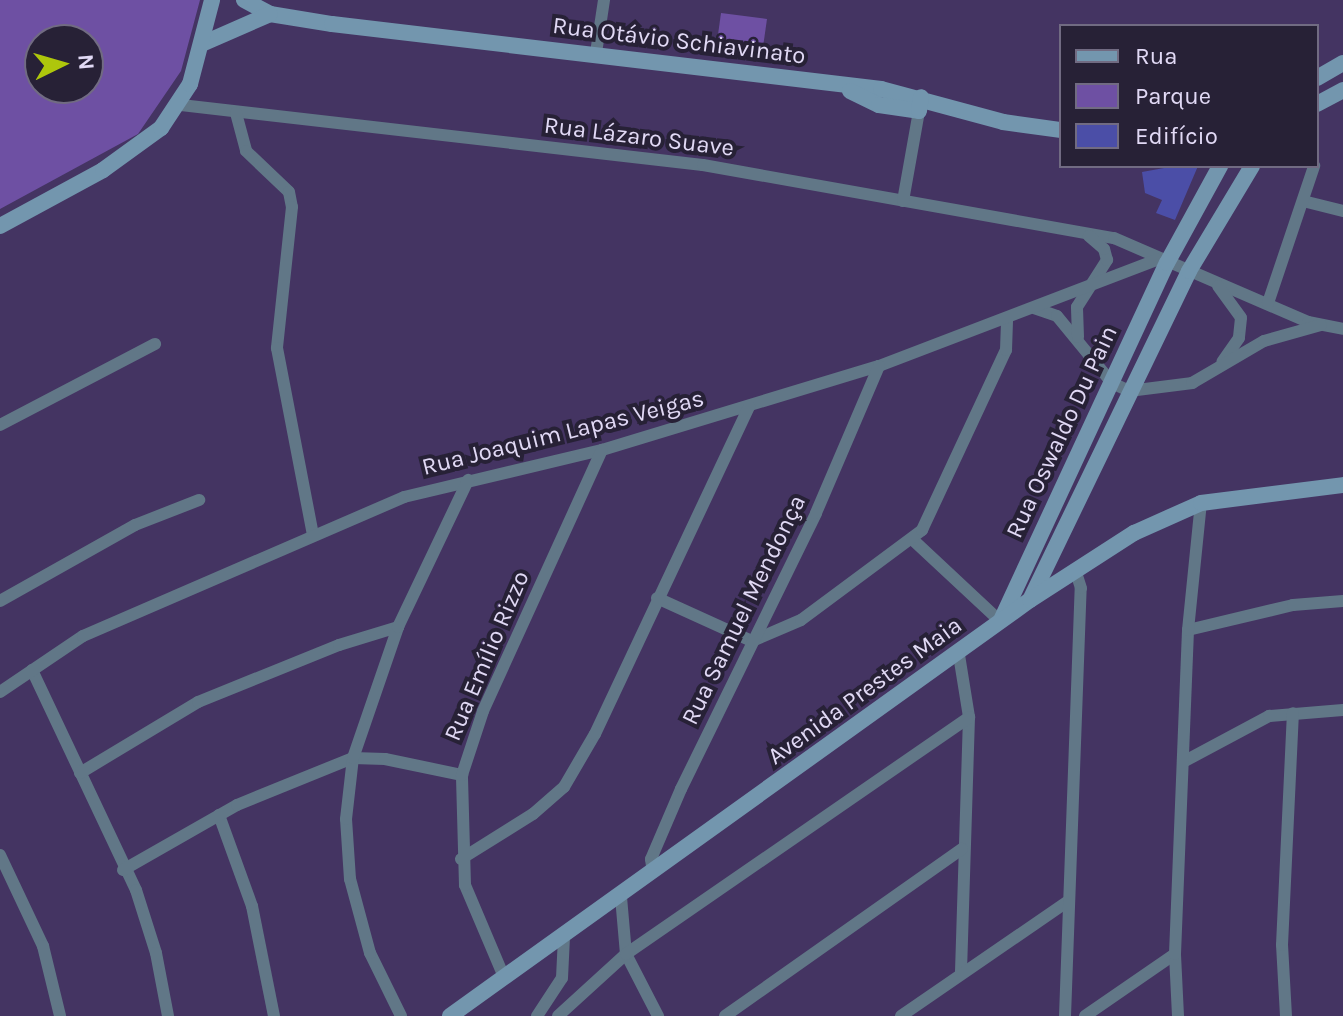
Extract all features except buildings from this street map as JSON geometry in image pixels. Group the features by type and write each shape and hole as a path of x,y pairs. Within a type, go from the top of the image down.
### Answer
{"main road":[{"path":"0,226 141,145 181,105 204,43 212,0"},
{"name":"Rua Otávio Schiavinato","path":"244,0 270,14 596,53 843,88 1059,130"},
{"name":"Rua Otávio Schiavinato","path":"204,43 222,31 270,14"},
{"path":"1319,77 1343,63"},
{"path":"1319,103 1343,90"},
{"name":"Rua Oswaldo Du Pain","path":"1000,621 1112,383 1162,262 1219,168"},
{"name":"Rua Oswaldo Du Pain","path":"1030,600 1189,271 1251,168"},
{"name":"Avenida Prestes Maia","path":"450,1016 959,655 1000,621 1075,570 1157,521 1201,503 1343,485"}],"street":[{"path":"596,53 604,0"},
{"path":"903,201 920,104"},
{"name":"Rua Lázaro Suave","path":"181,105 650,158 1088,234 1127,242 1162,262 1343,329"},
{"path":"236,113 246,151 289,192 292,207 277,348 313,535"},
{"path":"1268,303 1313,168"},
{"path":"1303,201 1343,211"},
{"path":"1078,340 1074,320 1086,287 1107,260 1104,249 1088,234"},
{"name":"Rua Joaquim Lapas Veigas","path":"0,692 83,636 404,497 602,450 879,366 1007,320 1086,287 1162,262"},
{"path":"1211,279 1241,318 1239,338 1218,368"},
{"path":"1034,308 1057,316 1112,383 1129,391 1192,383 1264,341 1324,324"},
{"path":"657,598 752,641 801,620 912,539 932,516 1006,350 1007,320"},
{"path":"0,425 155,344"},
{"name":"Rua Samuel Mendonça","path":"653,872 651,859 661,835 816,513 879,366"},
{"path":"461,859 533,814 564,787 595,734 749,406"},
{"name":"Rua Emílio Rizzo","path":"504,977 472,909 461,859 462,775 483,711 602,450"},
{"path":"401,1016 370,953 350,879 346,819 353,758 398,627 468,480"},
{"path":"0,601 135,525 199,500"},
{"path":"1178,1016 1175,954 1188,630 1201,503"},
{"path":"912,539 1000,621"},
{"path":"1065,1016 1081,588 1075,570"},
{"path":"1188,630 1281,607 1343,601"},
{"path":"80,773 198,702 339,645 398,627"},
{"path":"959,655 969,717 962,849 961,974"},
{"path":"32,670 147,921 168,1016"},
{"path":"1183,762 1239,729 1293,713 1343,710"},
{"path":"1286,1016 1282,945 1293,713"},
{"path":"558,1016 626,954 969,717"},
{"path":"123,870 219,815 353,758 385,759 462,775"},
{"path":"219,815 252,906 274,1016"},
{"path":"725,1016 962,849"},
{"path":"0,855 43,946 60,1016"},
{"path":"621,897 626,954 658,1016"},
{"path":"901,1016 1067,902"},
{"path":"537,1016 562,978 564,937"},
{"path":"1085,1016 1175,954"}],"green space":[{"path":"0,0 200,0 181,71 138,134 0,209"},
{"path":"721,13 767,19 763,47 717,42"}]}
